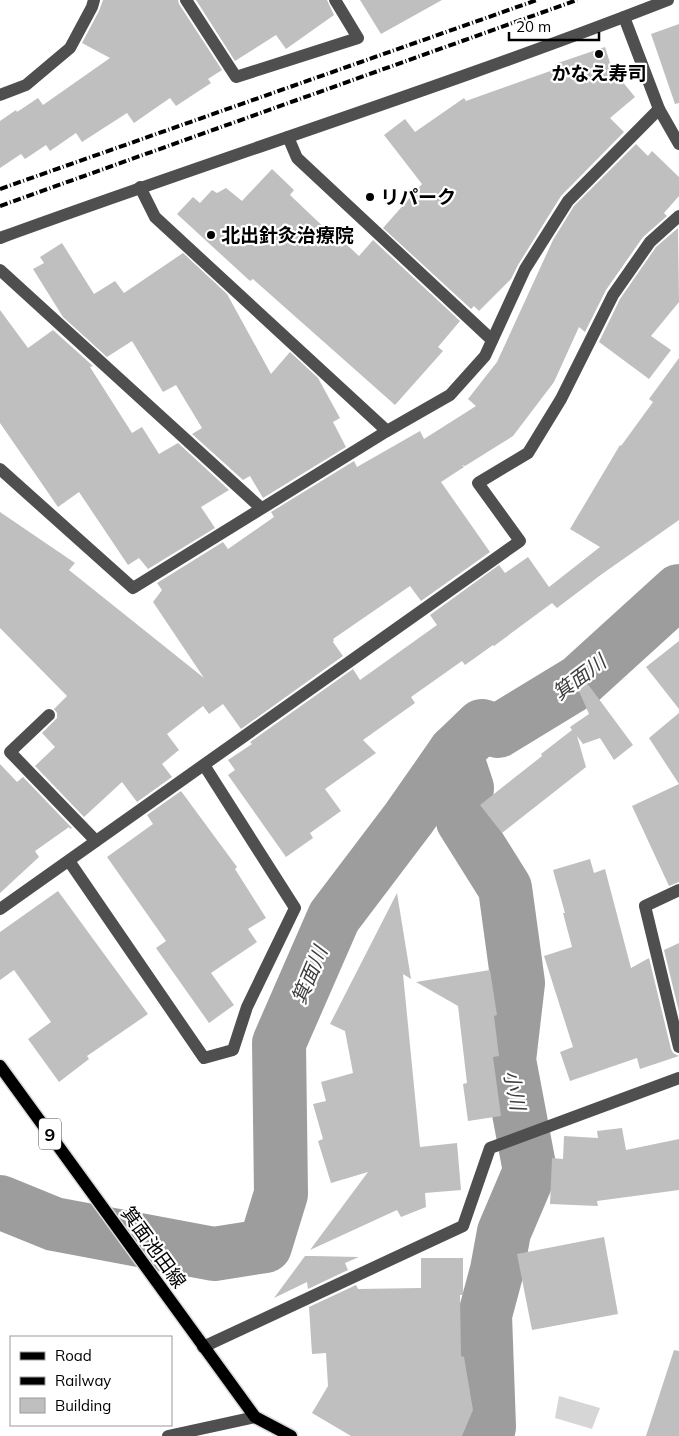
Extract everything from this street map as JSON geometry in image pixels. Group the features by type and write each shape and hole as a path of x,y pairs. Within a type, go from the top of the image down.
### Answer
{"main road":[{"name":"箕面池田線","path":"0,1066 255,1417 291,1436"}],"street":[{"path":"0,95 26,85 70,48 94,0"},
{"path":"186,0 236,77 358,38 336,0"},
{"path":"0,238 140,187 288,137 668,0"},
{"path":"624,17 659,110 679,144"},
{"path":"0,469 133,588 387,431 450,396 485,356 525,269 568,202 659,110"},
{"path":"288,137 297,158 492,340"},
{"path":"140,187 155,217 387,431"},
{"path":"0,909 520,541 478,483 528,453 561,399 613,295 650,242 679,216"},
{"path":"0,270 261,508"},
{"path":"49,715 10,752 96,841"},
{"path":"69,861 204,1058 233,1050 246,1007 295,908 204,765"},
{"path":"679,890 645,906 679,1047"},
{"path":"203,1347 463,1226 490,1148 679,1078"},
{"path":"168,1436 255,1417"}],"shaded area":[{"path":"559,1396 600,1408 592,1429 555,1418"}],"building":[{"path":"103,0 178,0 222,70 208,79 211,83 176,106 170,98 134,123 127,113 82,142 76,133 50,151 46,145 25,159 21,154 0,168 0,121 38,98 43,105 110,58 82,43"},
{"path":"196,0 327,0 334,15 286,49 276,35 235,61"},
{"path":"360,0 442,0 381,34"},
{"path":"679,24 679,103 675,104 651,34"},
{"path":"605,47 612,69 635,97 610,118 624,132 561,196 511,279 479,311 474,306 471,309 383,228 422,184 384,135 405,119 415,132 464,98 466,101 556,69 555,64"},
{"path":"636,144 648,156 652,151 679,177 679,196 664,213 667,216 643,237 606,290 585,332 579,327 554,382 513,436 465,466 462,465 464,467 441,482 490,552 421,601 410,586 333,639 333,642 343,656 241,729 223,704 209,714 203,706 167,734 179,750 162,764 172,777 137,802 122,782 84,817 35,766 55,747 42,733 57,718 57,713 54,709 67,696 0,628 0,512 75,563 69,570 204,678 153,602 162,590 157,583 223,542 228,549 274,517 271,512 354,461 357,467 420,431 424,439 476,406 468,399 497,362 553,240 574,206"},
{"path":"272,169 294,190 290,195 332,235 334,233 359,256 373,240 460,321 438,347 443,351 395,405 253,279 250,281 177,214 193,197 200,203 212,190 217,193 226,188 242,201"},
{"path":"678,228 679,302 651,336 671,350 649,379 599,342 620,299 656,247"},
{"path":"62,243 94,294 115,281 124,293 183,253 227,294 271,374 290,352 318,378 340,418 333,422 346,447 263,498 250,476 243,480 192,434 202,428 176,385 163,392 132,341 107,357 63,317 33,269 44,263 40,257"},
{"path":"0,310 28,348 53,330 93,366 90,367 132,433 142,427 159,454 178,443 229,490 201,507 215,528 148,569 139,558 128,565 79,492 58,507 0,423"},
{"path":"679,358 679,520 557,608 552,603 494,646 465,665 462,661 411,697 415,703 363,740 376,753 325,789 341,811 310,833 313,838 286,857 228,775 235,770 228,760 252,744 250,742 353,669 360,680 437,625 430,615 499,565 505,573 528,557 549,587 600,547 570,529 620,445 653,402 649,399"},
{"path":"679,641 679,709 646,667"},
{"path":"587,683 633,745 614,760 600,738 583,744 577,736 586,767 502,833 480,805 572,730 570,727 589,714 578,689"},
{"path":"679,713 679,784 649,738"},
{"path":"0,764 17,782 23,777 72,828 70,829 69,827 35,851 39,857 0,893"},
{"path":"679,784 679,882 669,886 632,806"},
{"path":"181,791 237,867 235,869 266,918 248,929 257,942 211,973 234,1005 209,1023 156,948 166,941 107,857 153,824 147,815"},
{"path":"590,859 594,873 605,869 631,968 649,958 671,1049 673,1053 679,1056 640,1069 637,1058 570,1081 560,1052 573,1047 544,956 572,947 553,870"},
{"path":"58,891 148,1014 87,1056 89,1059 59,1082 28,1039 51,1022 14,970 0,980 0,932"},
{"path":"397,893 411,979 403,974 420,1147 457,1143 461,1190 425,1193 426,1207 401,1217 397,1210 310,1250 368,1172 331,1183 318,1141 323,1139 313,1104 326,1101 321,1082 353,1073 345,1031 330,1024"},
{"path":"679,943 679,1012 664,950"},
{"path":"490,970 497,1015 494,1016 499,1056 493,1057 501,1116 468,1121 463,1084 467,1083 458,1006 416,982"},
{"path":"622,1128 626,1150 679,1139 679,1190 597,1201 598,1206 550,1204 552,1158 563,1159 564,1136 598,1138 597,1131"},
{"path":"604,1237 618,1314 532,1330 517,1254"},
{"path":"305,1256 359,1257 345,1263 348,1270 308,1289 307,1282 274,1298"},
{"path":"421,1258 463,1258 463,1295 460,1295 461,1356 464,1357 473,1410 462,1436 351,1436 312,1413 328,1386 326,1353 312,1354 309,1307 356,1285 358,1289 421,1288"},
{"path":"674,1350 679,1351 679,1436 646,1436"}],"waterway":[{"name":"箕面川","path":"0,1202 54,1224 214,1254 265,1246 281,1194 279,1043 334,917 409,818 455,752 482,726 498,731 580,681 679,591"},
{"name":"小川","path":"455,752 467,788 463,821 505,888 518,983 509,1060 530,1171 504,1232 497,1270 485,1315 489,1427 487,1436"}],"railway":[{"path":"0,189 537,0"},
{"path":"0,206 577,0"}],"place":[{"name":"かなえ寿司","path":"599,54"},
{"name":"リパーク","path":"370,197"},
{"name":"北出針灸治療院","path":"211,235"}]}
